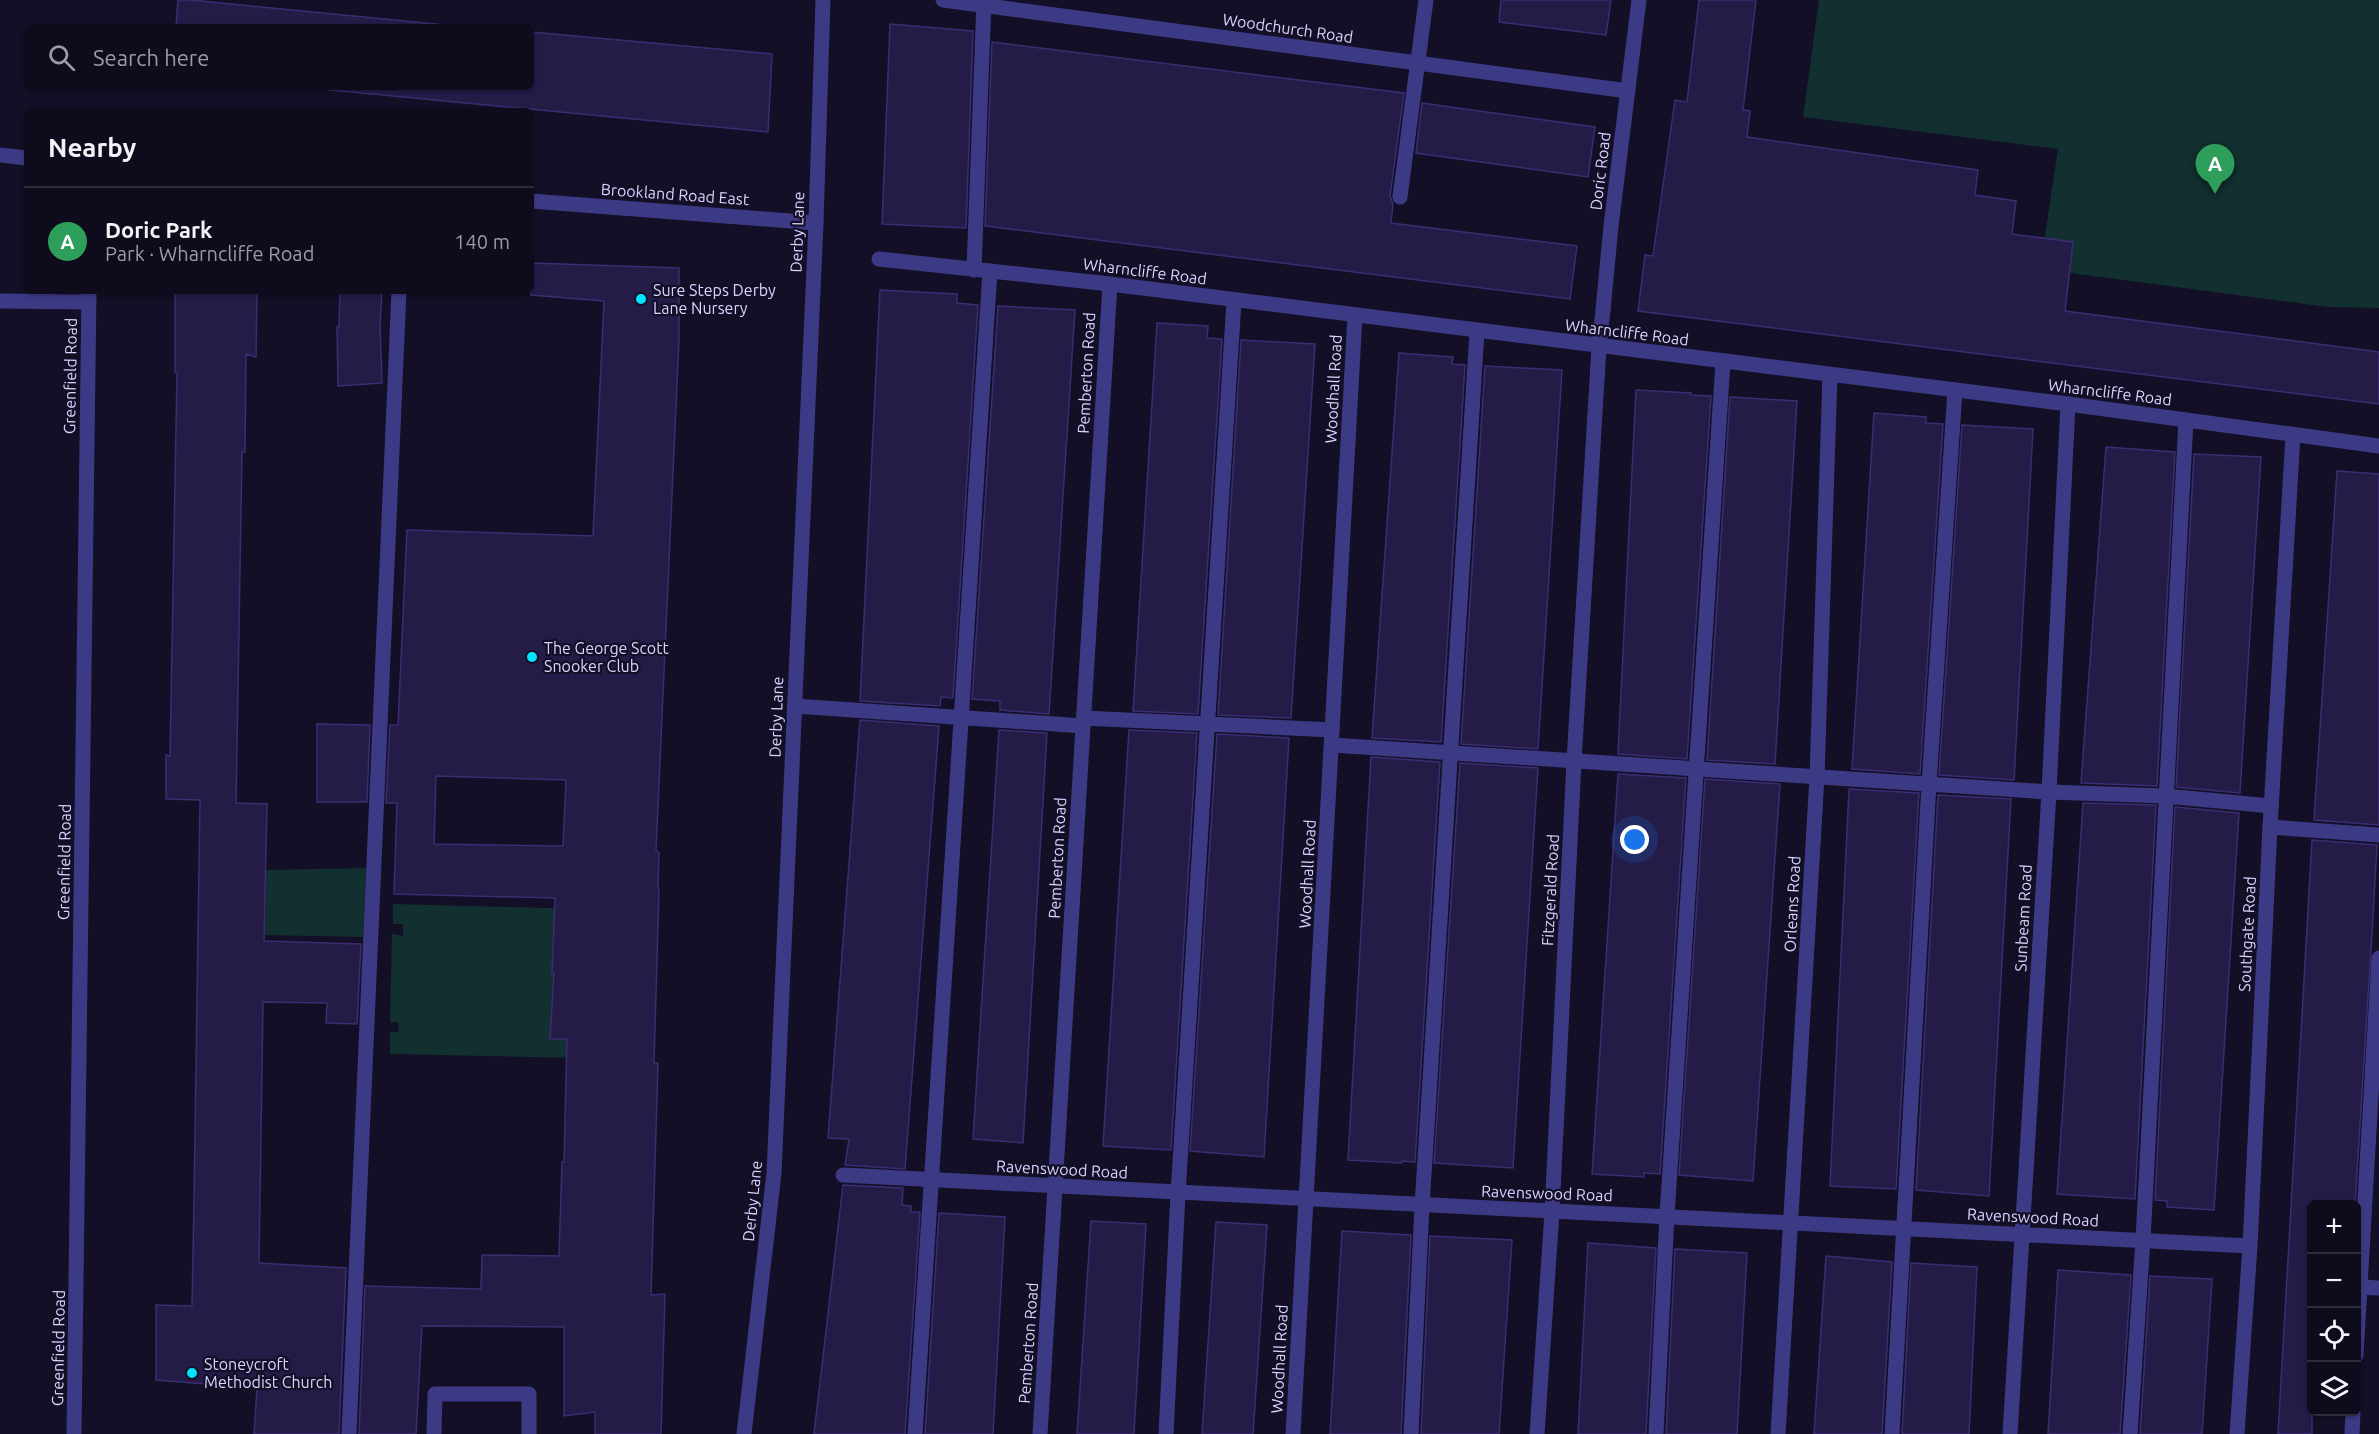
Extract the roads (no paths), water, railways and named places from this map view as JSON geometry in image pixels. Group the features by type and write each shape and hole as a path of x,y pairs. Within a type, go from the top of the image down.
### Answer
{"street":[{"name":"Derby Lane","path":"744,1434 774,1173 816,223 823,0"},
{"name":"Woodchurch Road","path":"943,0 984,3 1628,91"},
{"path":"1400,197 1426,0"},
{"name":"Doric Road","path":"1599,347 1611,226 1639,0"},
{"path":"915,1434 961,717 982,271 984,3"},
{"path":"0,155 24,158"},
{"name":"Brookland Road East","path":"534,201 816,223"},
{"name":"Wharncliffe Road","path":"874,259 1110,284 1477,332 2068,404 2379,446"},
{"name":"Pemberton Road","path":"1040,1434 1110,284"},
{"path":"349,1434 399,294"},
{"path":"0,301 89,297"},
{"name":"Greenfield Road","path":"74,1434 89,297"},
{"path":"1166,1434 1178,1194 1234,301"},
{"name":"Woodhall Road","path":"1293,1434 1355,316"},
{"path":"1411,1434 1422,1206 1477,332"},
{"name":"Fitzgerald Road","path":"1537,1434 1552,1212 1574,761 1599,347"},
{"path":"1656,1434 1666,1215 1723,362"},
{"name":"Orleans Road","path":"1778,1434 1818,777 1830,375"},
{"path":"1892,1434 1929,784 1955,390"},
{"name":"Sunbeam Road","path":"2010,1434 2049,792 2068,404"},
{"path":"2130,1434 2186,420"},
{"name":"Southgate Road","path":"2237,1434 2250,1246 2271,806 2294,435"},
{"path":"795,705 961,717 1208,725 1332,737 1451,753 2049,792 2166,796 2271,806"},
{"path":"2270,827 2379,835"},
{"path":"2379,958 2361,1287 2379,1288"},
{"name":"Ravenswood Road","path":"843,1175 1178,1194 1552,1212 1666,1215 2250,1246"},
{"path":"434,1434 435,1394 529,1394 529,1434"},
{"path":"2352,1434 2353,1416"}],"place":[{"name":"Doric Park","path":"2215,194"},
{"name":"Sure Steps Derby Lane Nursery","path":"641,299"},
{"name":"The George Scott Snooker Club","path":"532,657"},
{"name":"Stoneycroft Methodist Church","path":"192,1373"}]}
